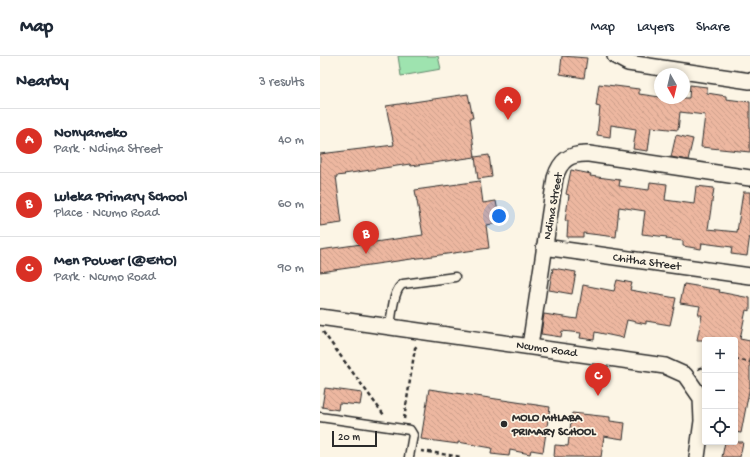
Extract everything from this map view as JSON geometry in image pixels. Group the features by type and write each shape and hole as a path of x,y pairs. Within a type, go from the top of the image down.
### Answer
{"street":[{"path":"616,56 628,62 750,80"},
{"name":"Ndima Street","path":"530,346 555,178 560,165 565,160 576,154 589,154 750,178"},
{"name":"Chitha Street","path":"544,247 750,276"},
{"name":"Ncumo Road","path":"320,317 665,366 685,375 701,398 702,421 697,457"}],"lane":[{"path":"390,326 396,292 399,286 403,284 455,277"},
{"path":"320,417 410,430 412,431 409,453"}],"path":[{"path":"320,329 392,427"},
{"path":"403,428 415,348 421,342 423,331"},
{"path":"738,360 750,362"},
{"path":"409,453 462,457"}],"green space":[{"path":"398,56 438,56 441,69 401,76"}],"building":[{"path":"562,56 587,58 584,78 560,74"},
{"path":"599,84 639,89 639,94 654,96 654,104 690,104 690,85 707,87 707,93 726,96 726,99 750,102 750,152 701,147 705,115 680,112 678,130 651,127 648,151 633,149 636,129 611,125 610,137 597,135 600,107 596,106"},
{"path":"468,94 473,118 470,118 475,157 411,166 410,164 336,176 342,223 320,226 320,154 394,145 386,106"},
{"path":"676,135 693,139 688,160 671,157"},
{"path":"489,155 492,177 478,179 475,157"},
{"path":"571,170 591,174 590,176 620,180 619,186 649,190 650,182 667,184 665,200 694,204 696,186 714,188 708,229 737,232 743,192 750,192 750,235 747,256 731,254 732,247 702,243 701,249 683,246 683,241 666,239 667,237 642,234 645,211 619,207 616,237 583,233 583,237 567,237 568,221 565,221 569,195 566,194"},
{"path":"480,181 483,203 496,201 500,223 486,225 489,248 320,272 320,250 423,235 415,190"},
{"path":"553,268 576,272 572,294 549,290"},
{"path":"617,280 632,283 630,290 676,298 670,325 646,321 646,324 627,320 623,338 595,332 594,340 580,338 581,333 562,331 561,337 541,334 544,314 577,319 583,285 614,291"},
{"path":"684,284 720,290 719,292 750,298 750,311 746,310 740,339 750,341 750,386 741,433 738,432 738,337 702,337 702,340 697,340 702,315 698,315 700,306 680,303"},
{"path":"325,388 362,393 360,405 339,403 338,410 322,407"},
{"name":"MOLO MHLABA PRIMARY SCHOOL","path":"429,389 550,407 543,452 531,450 530,454 510,450 509,456 491,454 492,448 458,442 458,444 421,439"},
{"path":"572,413 610,417 610,421 625,423 623,439 604,436 601,457 554,457 555,445 568,446"},
{"path":"738,442 743,442 740,457 722,457 724,445 738,445"}],"place":[{"name":"Nonyameko","path":"508,120"},
{"name":"Luleka Primary School","path":"366,254"},
{"name":"Men Power (@EHO)","path":"598,396"},
{"name":"MOLO MHLABA PRIMARY SCHOOL","path":"504,424"}]}
